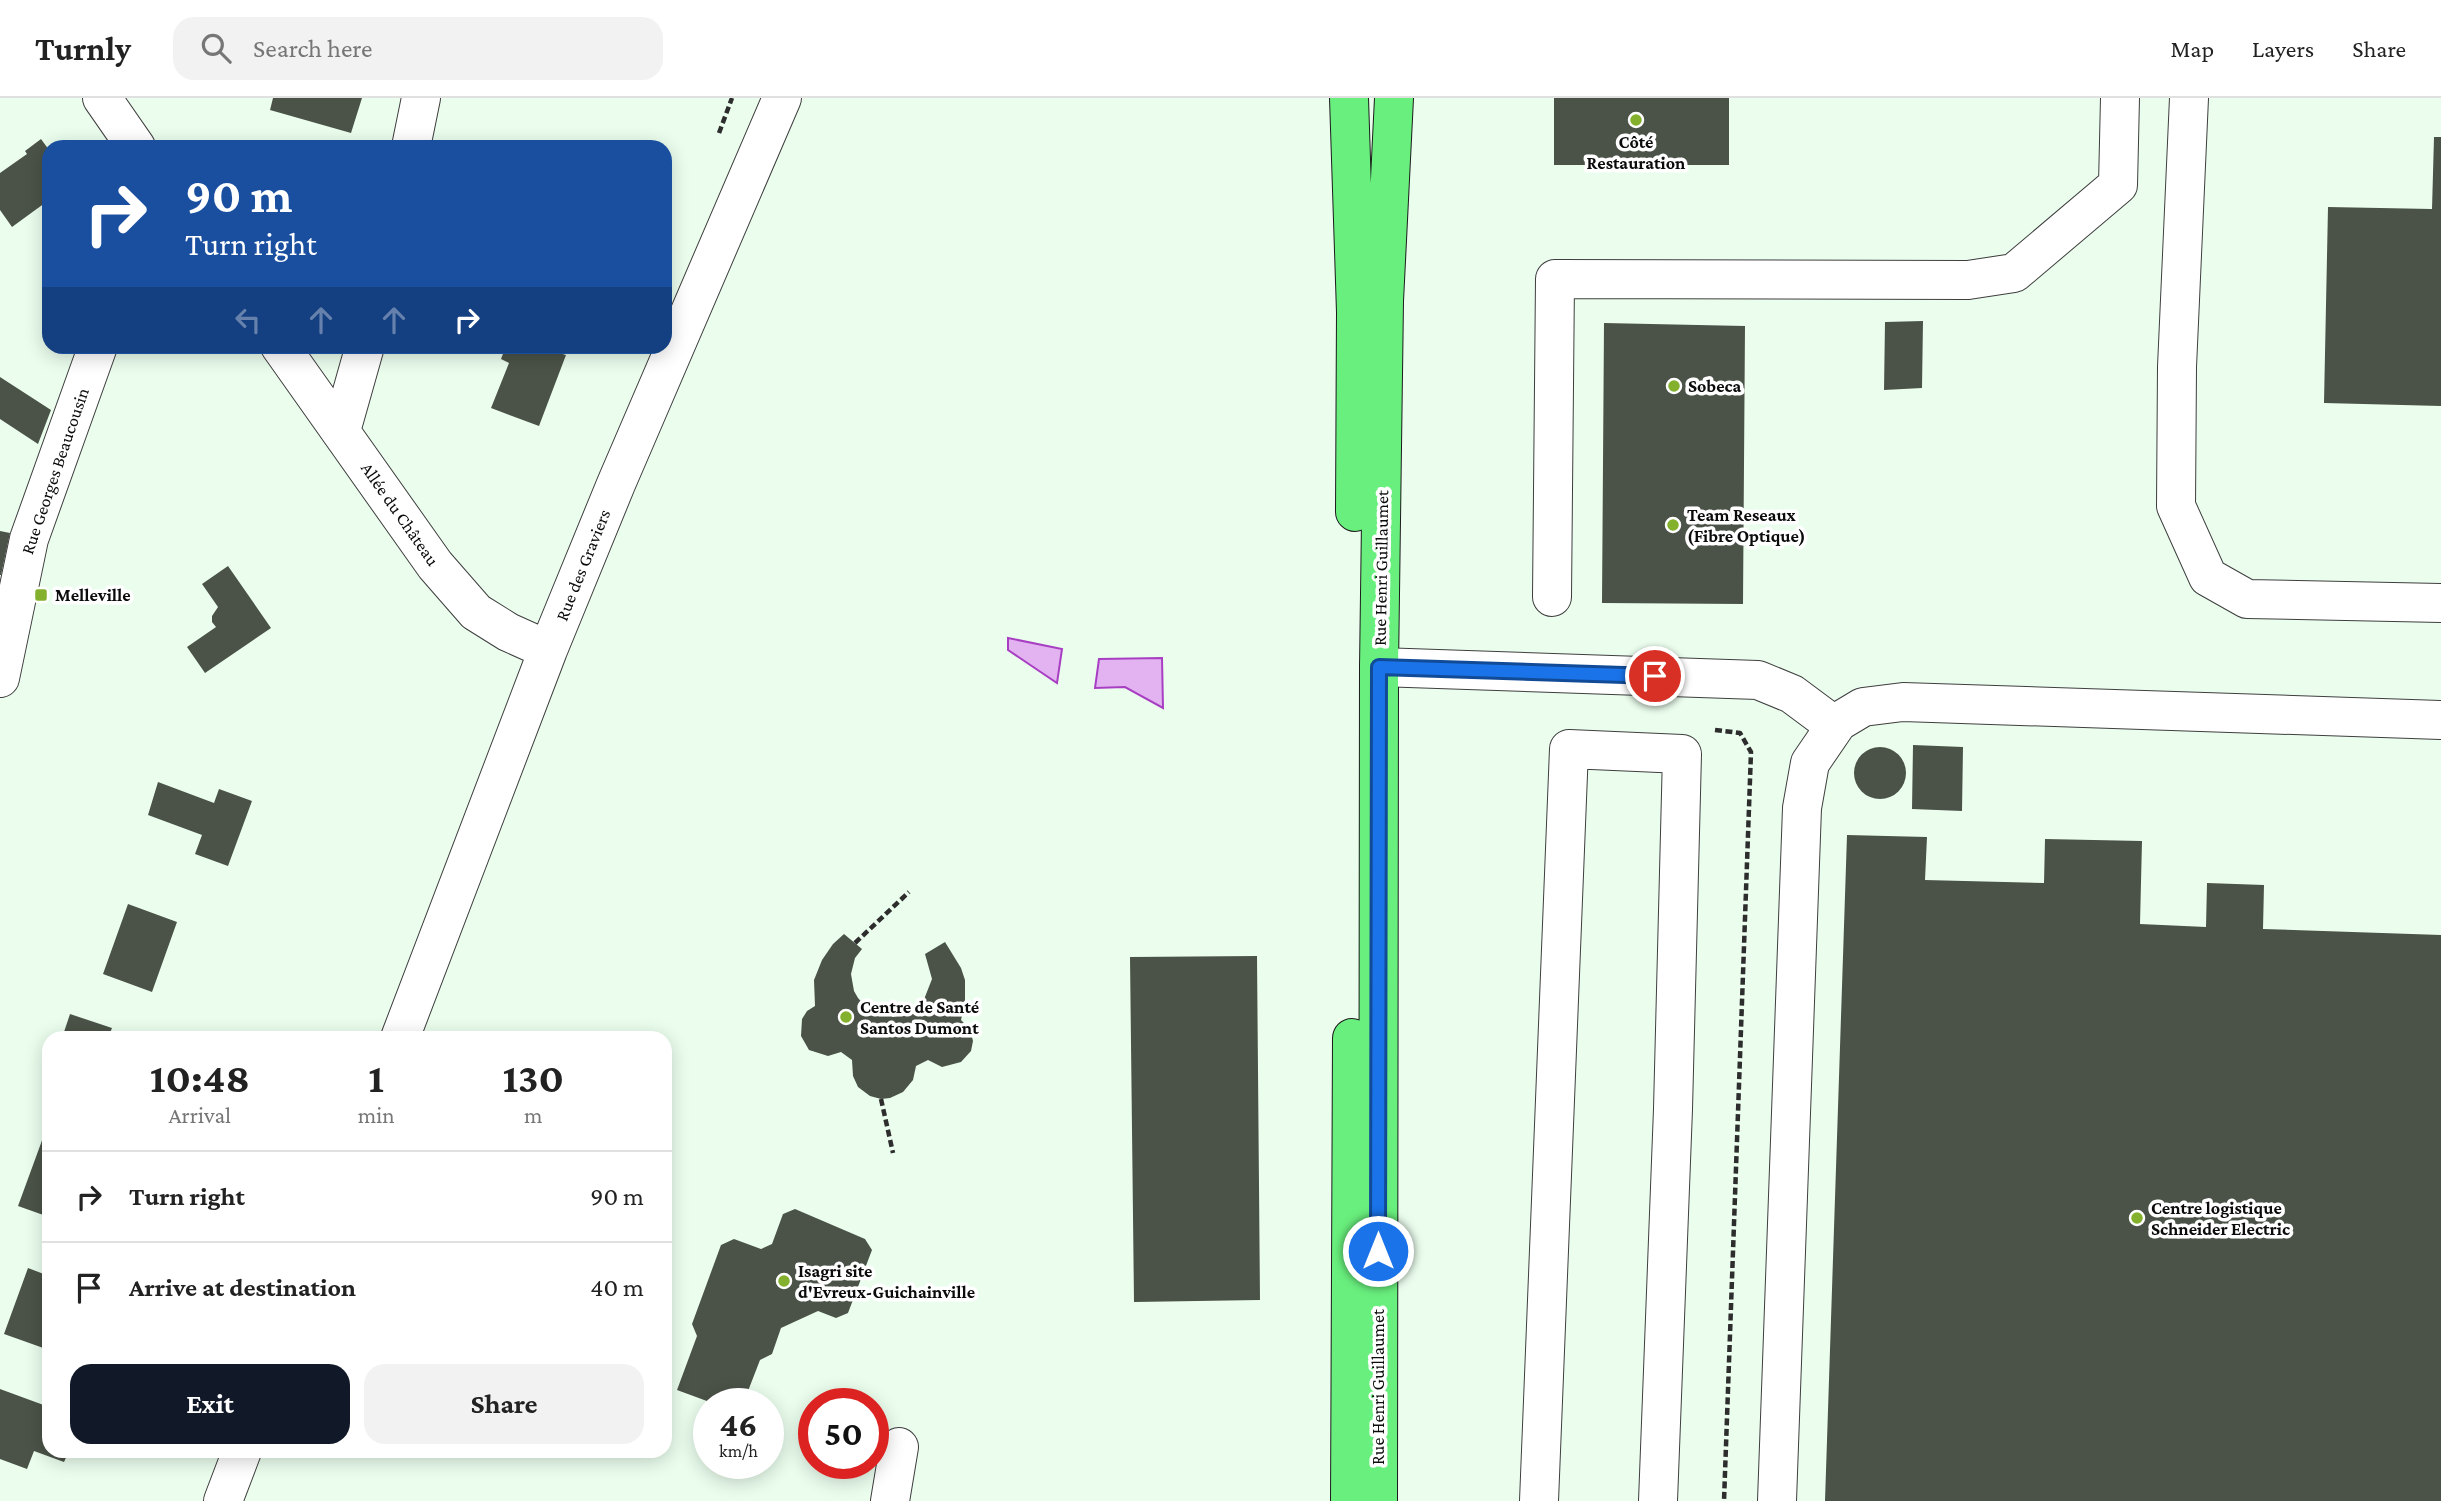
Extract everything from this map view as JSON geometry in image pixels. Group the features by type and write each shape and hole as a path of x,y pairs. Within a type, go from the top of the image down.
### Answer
{"main road":[{"name":"Rue Henri Guillaumet","path":"1349,98 1356,312 1350,1501"},
{"name":"Rue Henri Guillaumet","path":"1378,1501 1379,667 1384,301 1394,98"}],"street":[{"path":"102,98 131,140"},
{"path":"412,140 421,98"},
{"name":"Rue des Graviers","path":"672,354 782,98"},
{"path":"1552,597 1555,279 1968,280 2014,273 2118,185 2120,98"},
{"path":"2189,98 2177,367 2176,506 2208,577 2247,599 2441,603"},
{"name":"Rue Georges Beaucousin","path":"0,678 29,539 95,354"},
{"name":"Allée du Château","path":"286,354 435,565 476,612 508,632 548,650"},
{"path":"341,431 363,354"},
{"name":"Rue des Graviers","path":"403,1031 548,650 672,354"},
{"path":"1379,667 1758,680 1791,694 1835,726"},
{"path":"1777,1501 1802,808 1810,762 1835,726 1863,707 1903,702 2441,720"},
{"path":"1539,1501 1569,749 1682,754 1658,1501"},
{"path":"890,1501 899,1447"},
{"path":"223,1501 239,1458"}],"path":[{"path":"1712,730 1740,733 1751,752 1724,1501"},
{"path":"855,943 909,892"},
{"path":"881,1099 892,1153"}],"shaded area":[{"path":"1008,638 1062,649 1057,683 1008,650"},
{"path":"1162,658 1163,708 1125,687 1095,688 1099,659"}],"building":[{"path":"273,98 362,98 351,133 270,110"},
{"name":"Côté Restauration","path":"1554,98 1729,98 1729,165 1554,165"},
{"path":"2434,137 2441,137 2441,406 2324,403 2328,207 2432,209"},
{"path":"42,140 42,205 12,227 0,210 0,173 27,154 25,151"},
{"path":"1923,321 1922,388 1884,390 1885,322"},
{"path":"1604,323 1745,326 1743,604 1602,603"},
{"path":"503,354 566,355 539,426 491,408 509,363 501,359"},
{"path":"0,377 51,410 38,444 0,419"},
{"path":"0,531 10,533 1,575 0,575"},
{"path":"228,566 271,628 205,673 187,647 216,627 212,616 218,607 202,584"},
{"path":"1913,745 1963,747 1962,811 1912,809"},
{"path":"1880,747 1899,754 1906,773 1899,792 1880,799 1861,792 1854,773 1861,754"},
{"path":"158,782 214,803 219,789 252,801 228,866 195,854 202,835 148,815"},
{"name":"Centre logistique Schneider Electric","path":"1847,835 1927,837 1925,880 2044,883 2045,839 2142,841 2140,924 2206,927 2207,883 2264,885 2263,929 2441,935 2441,1501 1825,1501"},
{"path":"128,904 177,922 152,992 103,974"},
{"name":"Centre de Santé Santos Dumont","path":"844,934 862,949 855,958 851,974 858,998 869,1010 893,1017 910,1013 923,1002 932,979 925,954 945,942 965,980 965,1003 961,1020 970,1029 973,1041 971,1051 961,1062 942,1067 928,1060 916,1066 913,1080 903,1092 881,1099 870,1096 858,1087 853,1076 852,1060 841,1052 828,1056 809,1050 801,1036 802,1019 807,1011 815,1006 814,980 822,960"},
{"path":"1257,956 1260,1300 1134,1302 1130,957"},
{"path":"70,1014 112,1028 111,1031 64,1031"},
{"path":"42,1140 42,1215 18,1206"},
{"name":"Isagri site d'Evreux-Guichainville","path":"795,1209 865,1239 872,1250 848,1313 836,1318 818,1311 781,1328 772,1354 760,1360 749,1388 693,1388 693,1396 677,1390 697,1336 692,1324 721,1245 734,1239 761,1249 772,1244 783,1214"},
{"path":"28,1268 42,1273 42,1348 4,1334"},
{"path":"0,1389 42,1404 42,1454 34,1451 27,1469 0,1459"}],"place":[{"name":"Côté Restauration","path":"1636,120"},
{"name":"Sobeca","path":"1674,386"},
{"name":"Team Reseaux (Fibre Optique)","path":"1673,525"},
{"name":"Melleville","path":"41,595"},
{"name":"Centre de Santé Santos Dumont","path":"846,1017"},
{"name":"Centre logistique Schneider Electric","path":"2137,1218"},
{"name":"Isagri site d'Evreux-Guichainville","path":"784,1281"}],"route":[{"path":"1378,1251 1379,667 1655,676"}]}
